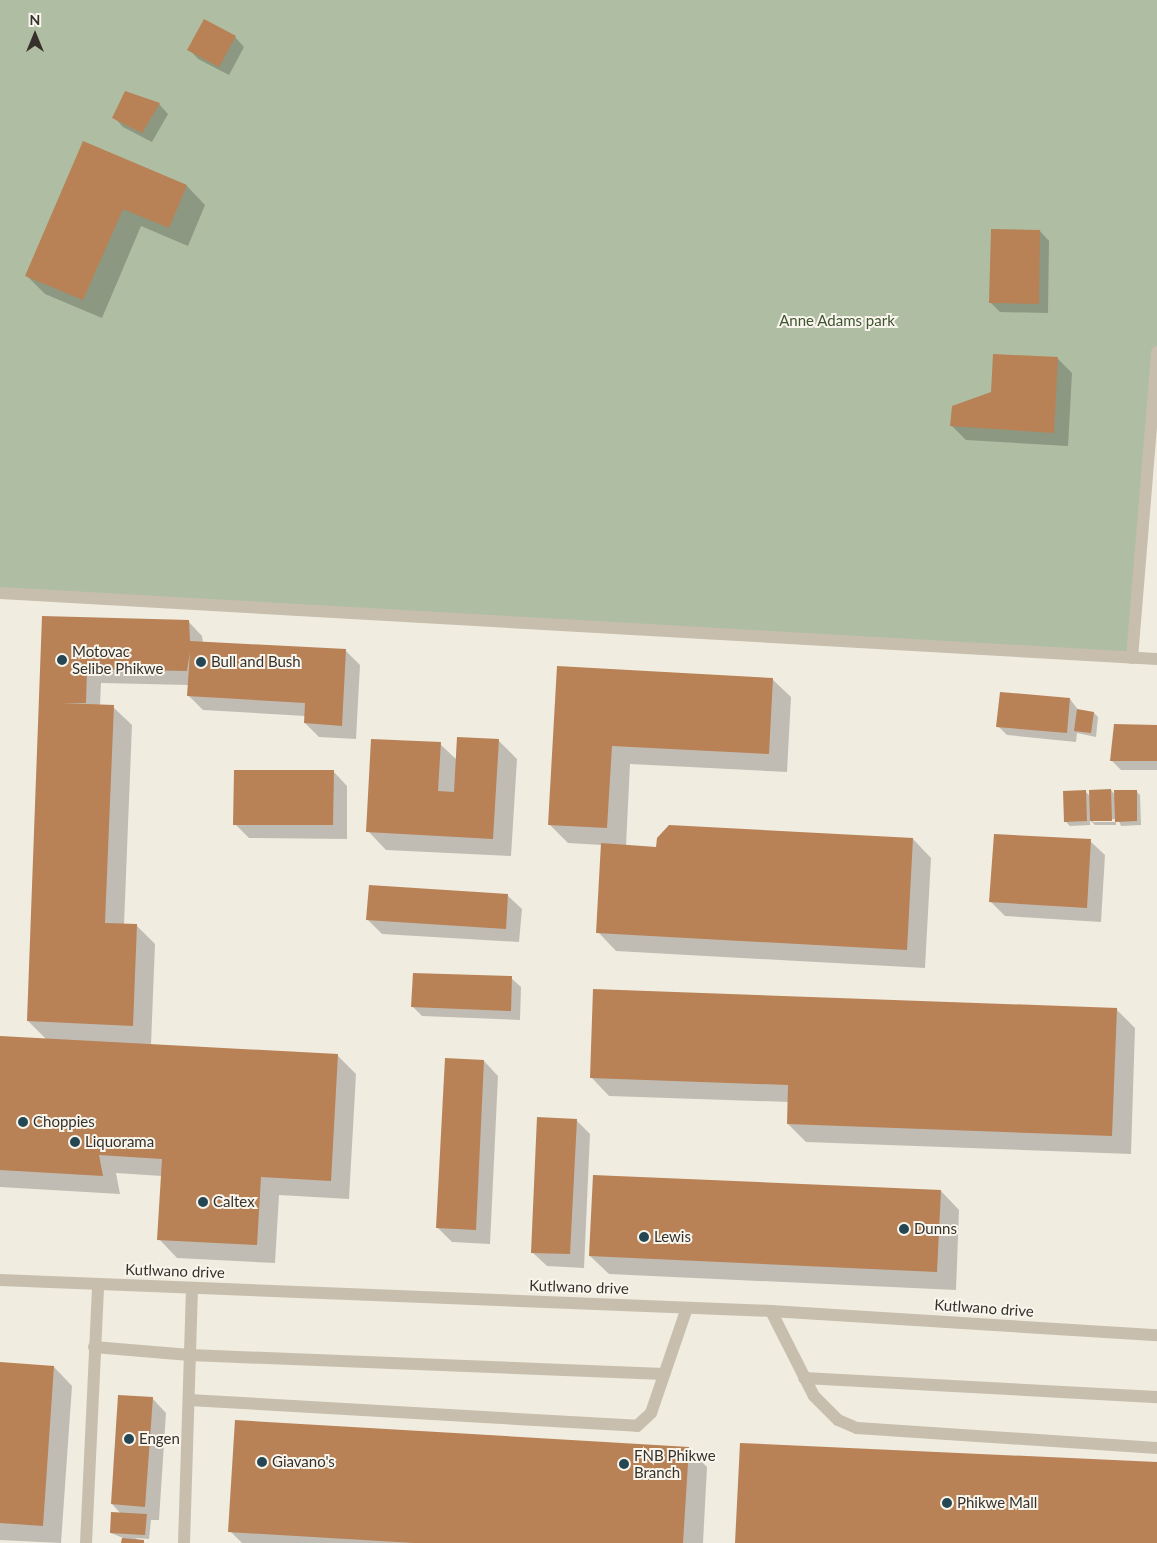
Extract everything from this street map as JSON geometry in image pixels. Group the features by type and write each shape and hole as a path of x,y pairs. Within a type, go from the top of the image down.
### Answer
{"street":[{"path":"1132,658 1157,352"},
{"path":"0,592 1157,659"},
{"name":"Kutlwano drive","path":"0,1280 687,1308 1157,1335"},
{"path":"86,1543 98,1284"},
{"path":"184,1543 192,1288"},
{"path":"189,1400 637,1426 651,1413 687,1308"},
{"path":"771,1312 814,1396 838,1420 857,1428 1157,1448"},
{"path":"94,1347 190,1355 664,1374"},
{"path":"804,1378 1157,1397"}],"green space":[{"name":"Anne Adams park","path":"0,0 1157,0 1157,377 1132,658 0,593"}],"building":[{"path":"204,19 236,36 219,67 187,50"},
{"path":"125,91 160,103 142,133 112,118"},
{"path":"83,141 187,185 169,228 123,209 83,300 25,276"},
{"path":"991,229 1040,230 1039,304 989,303"},
{"path":"993,354 1058,357 1054,433 950,426 952,406 991,392"},
{"path":"42,616 189,620 190,641 346,649 342,726 304,723 305,703 187,696 190,652 187,671 87,669 86,703 61,703 114,705 105,923 137,924 133,1026 27,1021"},
{"path":"557,666 773,678 769,754 612,746 607,828 548,825"},
{"path":"1000,692 1070,698 1067,733 996,727"},
{"path":"1077,709 1094,712 1091,733 1074,731"},
{"path":"1114,724 1157,725 1157,761 1110,761"},
{"path":"457,737 499,739 493,839 366,832 371,739 441,742 438,791 454,792"},
{"path":"234,770 334,770 333,825 233,825"},
{"path":"1111,789 1112,821 1090,821 1089,790"},
{"path":"1086,790 1087,821 1064,822 1063,791"},
{"path":"1114,790 1137,790 1137,821 1115,822"},
{"path":"669,825 913,838 907,950 596,933 601,843 656,847 657,838"},
{"path":"994,834 1091,839 1087,908 989,902"},
{"path":"369,885 508,894 506,929 366,920"},
{"path":"413,973 512,976 511,1011 411,1007"},
{"path":"593,989 1117,1008 1112,1136 787,1124 788,1085 590,1078"},
{"path":"0,1036 338,1054 331,1181 261,1177 257,1245 157,1240 162,1159 99,1155 103,1176 0,1170"},
{"path":"445,1058 484,1060 476,1230 436,1228"},
{"path":"537,1117 577,1119 570,1254 531,1253"},
{"path":"593,1175 941,1190 937,1272 589,1256"},
{"path":"0,1362 54,1366 43,1526 0,1523"},
{"path":"118,1395 153,1397 145,1507 111,1504"},
{"path":"235,1420 689,1447 683,1543 414,1543 228,1532"},
{"name":"Phikwe Mall","path":"740,1443 1157,1462 1157,1543 735,1543"},
{"path":"111,1512 147,1514 145,1535 110,1533"},
{"path":"122,1538 144,1540 144,1543 121,1543"}],"place":[{"name":"Motovac Selibe Phikwe","path":"62,660"},
{"name":"Bull and Bush","path":"201,662"},
{"name":"Choppies","path":"23,1122"},
{"name":"Liquorama","path":"75,1142"},
{"name":"Caltex","path":"203,1202"},
{"name":"Dunns","path":"904,1229"},
{"name":"Lewis","path":"644,1237"},
{"name":"Engen","path":"129,1439"},
{"name":"Giavano's","path":"262,1462"},
{"name":"FNB Phikwe Branch","path":"624,1464"},
{"name":"Phikwe Mall","path":"947,1503"}]}
